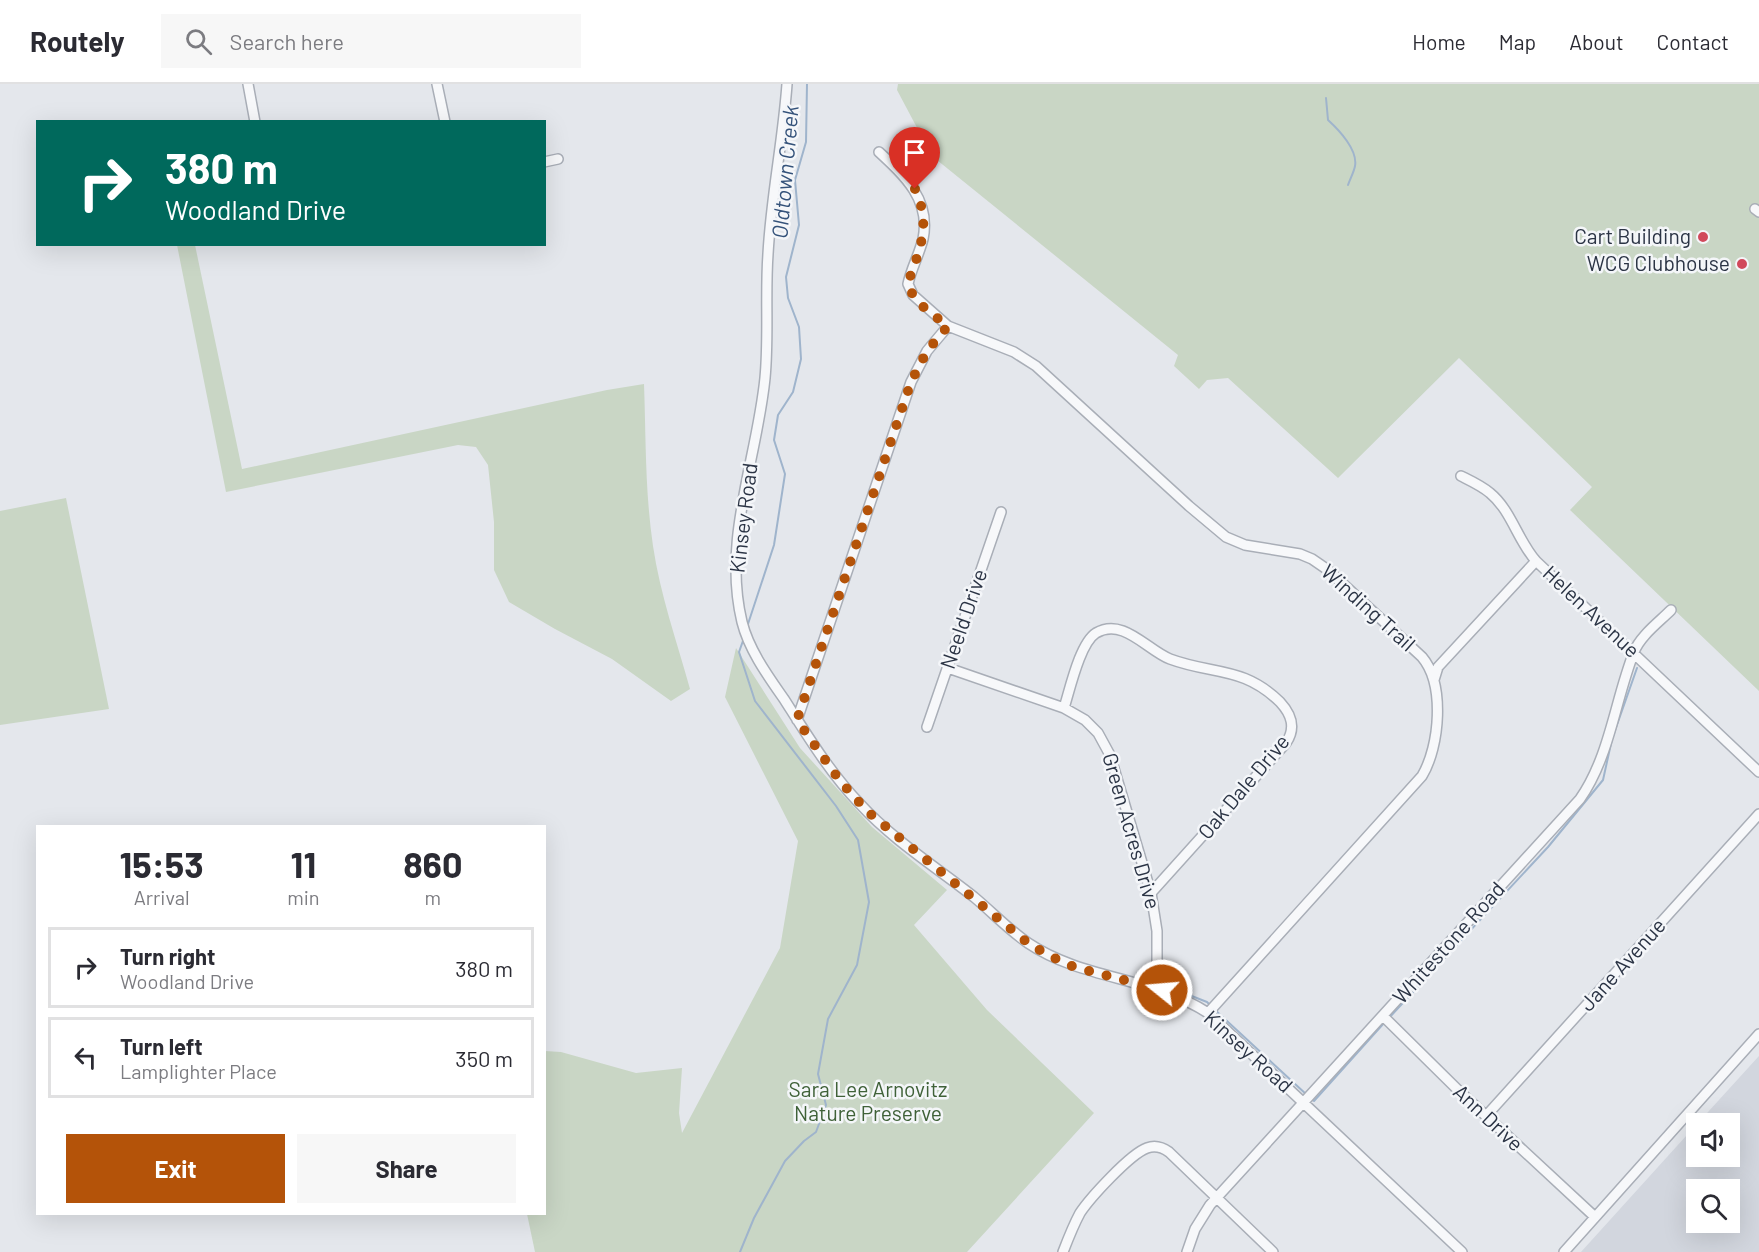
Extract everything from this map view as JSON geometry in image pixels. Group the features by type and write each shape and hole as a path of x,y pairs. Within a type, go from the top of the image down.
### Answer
{"street":[{"path":"248,84 255,120"},
{"path":"437,84 445,120"},
{"name":"Kinsey Road","path":"787,84 768,254 765,378 735,555 736,589 742,623 750,645 797,720 840,781 868,812 1028,943 1048,955 1074,967 1157,989 1189,1002 1208,1013 1462,1252"},
{"path":"797,720 911,382 927,351 948,326 910,292 909,280 923,238 922,208 911,184 879,152"},
{"path":"546,162 558,159"},
{"name":"Winding Trail","path":"948,326 1014,352 1036,366 1226,537 1245,545 1300,554 1323,566 1422,657 1434,680 1436,740 1431,759 1422,776 1208,1013"},
{"path":"1461,476 1481,486 1496,499 1524,546 1536,561"},
{"name":"Neeld Drive","path":"927,727 1001,512"},
{"name":"Helen Avenue","path":"1434,680 1438,667 1536,561 1759,772"},
{"name":"Whitestone Road","path":"1187,1252 1201,1219 1216,1198 1580,800 1598,766 1634,652 1649,632 1671,610"},
{"name":"Oak Dale Drive","path":"1064,708 1086,643 1098,632 1114,628 1126,632 1170,659 1251,680 1271,694 1290,715 1292,729 1286,743 1151,893"},
{"name":"Green Acres Drive","path":"948,668 1064,708 1085,720 1106,744 1151,893 1157,931 1157,989"},
{"name":"Jane Avenue","path":"1486,1116 1759,814"},
{"name":"Ann Drive","path":"1383,1016 1595,1217"},
{"path":"1564,1252 1759,1034"},
{"path":"1063,1252 1074,1224 1088,1203 1137,1153 1153,1146 1169,1152 1273,1252"}],"shaded area":[{"path":"1759,1056 1759,1252 1581,1252 1686,1136 1686,1167 1740,1167 1740,1113 1707,1113"}],"green space":[{"path":"898,84 1759,84 1759,691 1570,510 1592,487 1459,358 1338,478 1228,378 1207,380 1199,389 1174,366 1178,355 932,156 897,90"},
{"path":"177,246 195,246 242,469 644,384 647,485 653,546 664,600 690,689 671,701 612,659 509,602 494,570 494,522 488,465 476,447 458,445 226,492"},
{"path":"66,498 109,709 0,725 0,511"},
{"name":"Sara Lee Arnovitz Nature Preserve","path":"736,648 800,748 872,827 947,890 914,925 987,1010 1094,1113 967,1252 535,1252 527,1215 546,1215 546,1051 561,1052 636,1073 682,1068 679,1113 682,1133 780,948 798,841 725,697"}],"waterway":[{"name":"Oldtown Creek","path":"747,627 774,545 785,474 774,440 778,415 793,392 801,359 799,327 788,298 786,277 799,225 795,180 806,142 807,84"},
{"path":"1326,98 1328,120 1354,153 1355,166 1348,185"},
{"name":"Oldtown Creek","path":"740,1252 754,1218 785,1161 816,1132 826,1105 818,1074 828,1019 857,965 869,902 858,840 836,806 755,701 739,652 744,638"},
{"path":"1388,1019 1548,847 1603,780 1612,739 1637,668"},
{"path":"1141,976 1153,981"},
{"path":"1161,984 1210,1005"},
{"path":"1214,1009 1307,1095"},
{"path":"1311,1099 1314,1101 1384,1023"}],"place":[{"name":"Cart Building","path":"1703,237"},
{"name":"WCG Clubhouse","path":"1742,264"}],"route":[{"path":"915,189 924,216 924,225 923,238 908,284 910,292 948,326 927,351 911,382 797,720 840,781 868,812 1028,943 1074,967 1162,990"}]}
